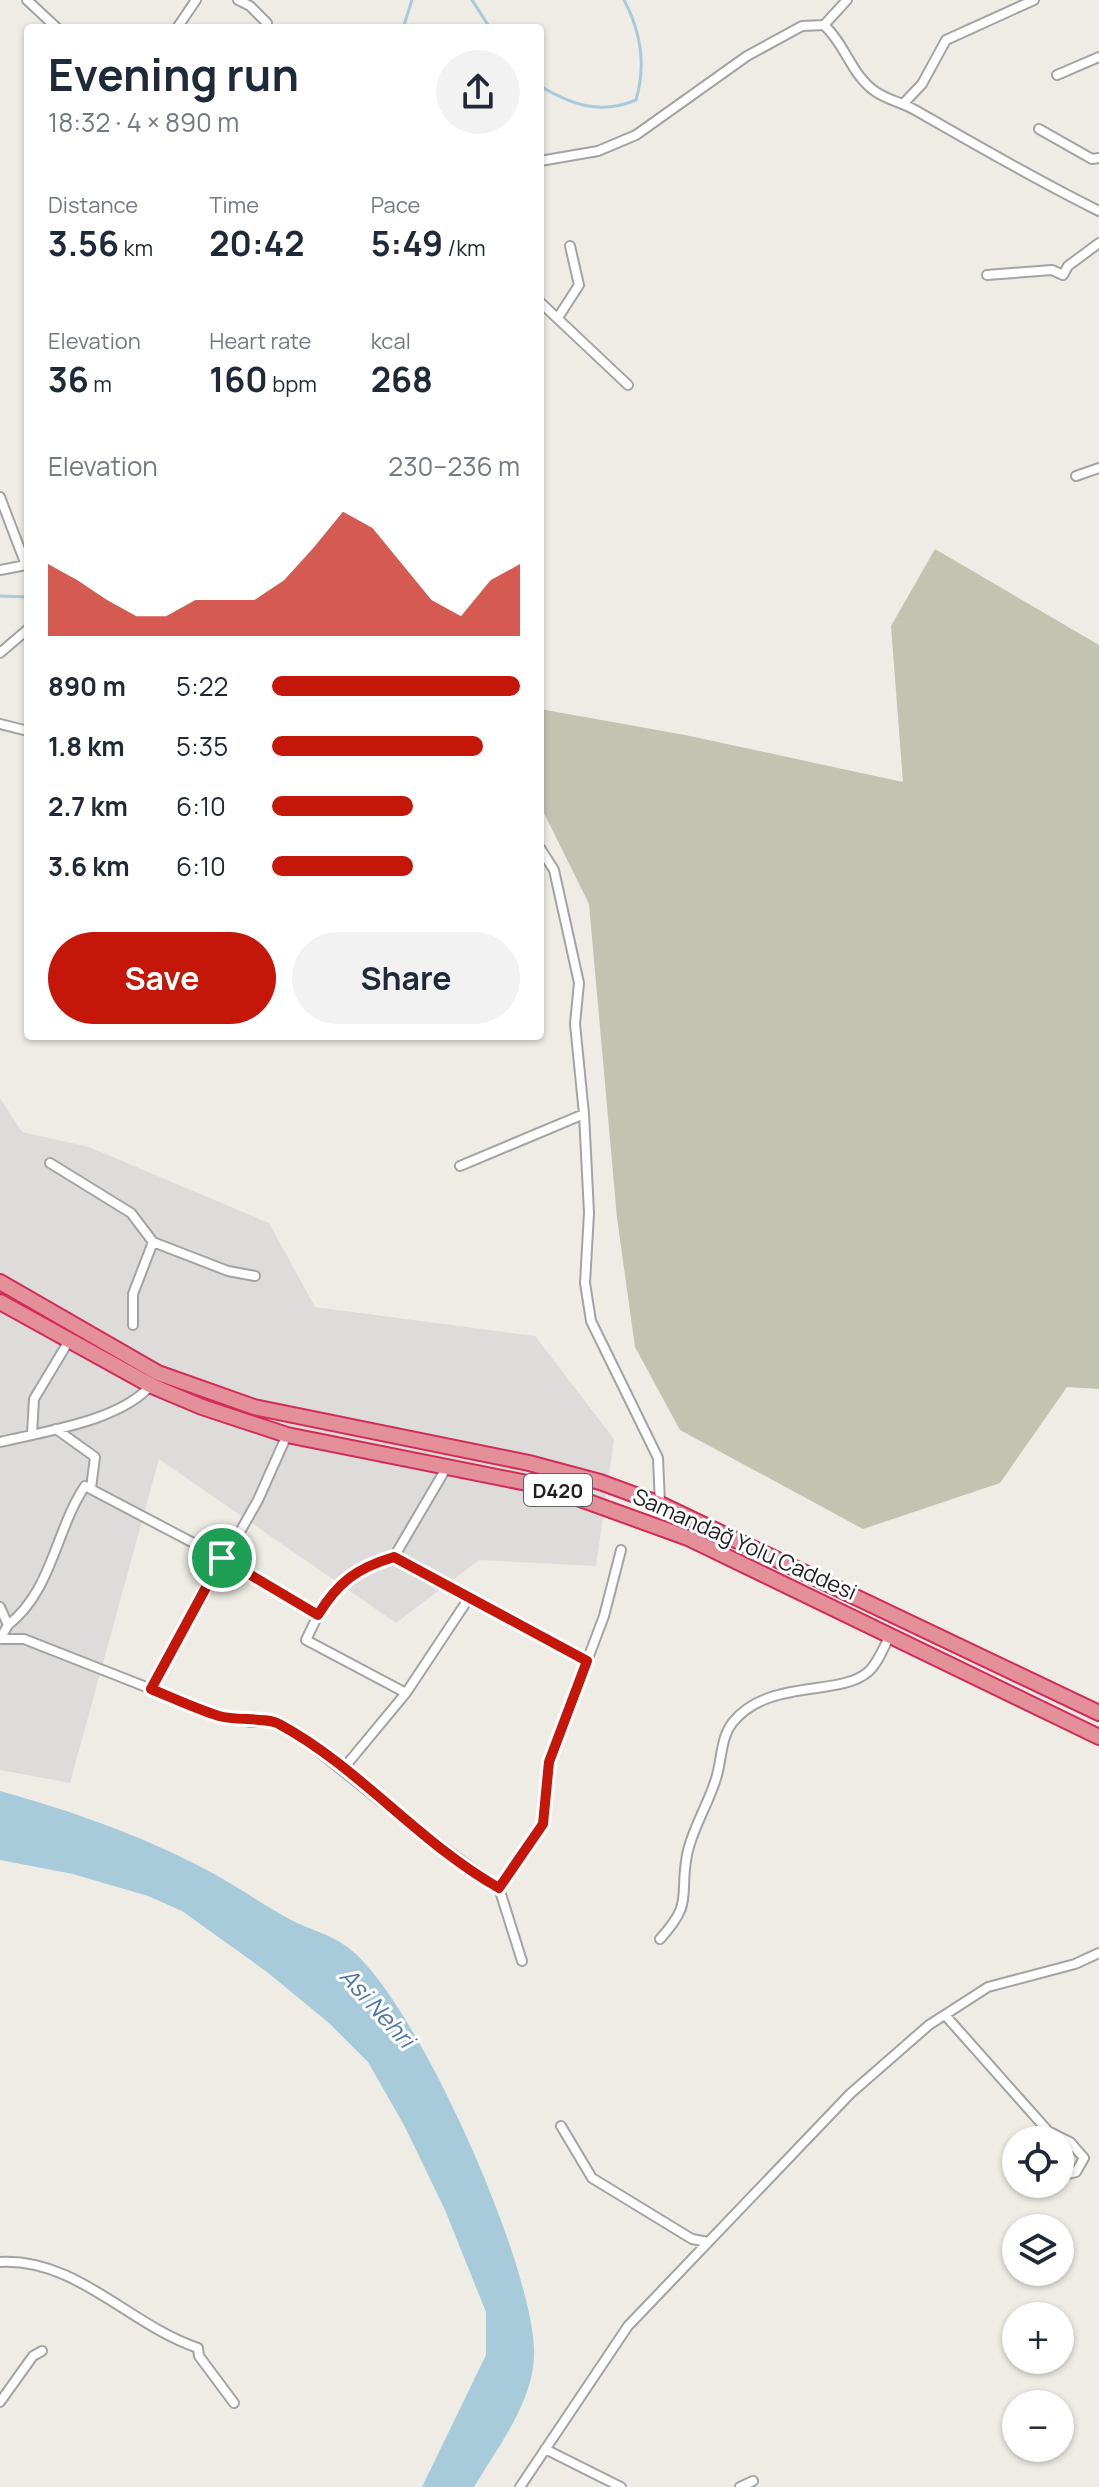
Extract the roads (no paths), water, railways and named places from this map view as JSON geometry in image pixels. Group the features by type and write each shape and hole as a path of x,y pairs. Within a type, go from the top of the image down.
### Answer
{"highway":[{"name":"Samandağ Yolu Caddesi","path":"0,1282 202,1407 287,1435 547,1487 630,1514 688,1538 1099,1737"},
{"name":"Samandağ Yolu Caddesi","path":"0,1302 155,1379 254,1407 529,1463 600,1482 660,1504 1099,1713"}],"street":[{"path":"27,0 53,24"},
{"path":"180,24 196,0"},
{"path":"238,0 250,6 267,23"},
{"path":"544,160 598,151 636,135 747,56 802,26 824,25 847,0"},
{"path":"903,104 922,84 946,40 1034,0"},
{"path":"824,25 836,36 859,78 878,94 903,104 998,160 1099,211"},
{"path":"1057,75 1099,57"},
{"path":"1039,129 1092,159 1099,158"},
{"path":"987,275 1052,270 1063,275 1068,266 1099,243"},
{"path":"559,316 579,285 570,246"},
{"path":"544,305 628,385"},
{"path":"1076,476 1099,468"},
{"path":"0,497 24,560"},
{"path":"0,570 24,565"},
{"path":"0,653 24,632"},
{"path":"0,724 24,730"},
{"path":"544,854 554,870 579,983 575,1024 584,1114 589,1213 585,1283 591,1321 658,1458 660,1504"},
{"path":"460,1166 584,1114"},
{"path":"50,1163 131,1213 153,1242 228,1271 255,1276"},
{"path":"133,1325 133,1294 153,1242"},
{"path":"32,1434 34,1399 70,1339"},
{"path":"0,1442 56,1429 137,1400 155,1379"},
{"path":"56,1429 95,1457 91,1488"},
{"path":"151,1689 222,1558 258,1500 287,1435"},
{"path":"406,1693 306,1640 334,1590 351,1574 394,1557 448,1465"},
{"path":"318,1615 222,1558 85,1486 70,1508 64,1531 34,1597 8,1625 1,1639 24,1639 220,1716 251,1722 275,1721 499,1888 522,1961"},
{"path":"499,1888 543,1824 549,1762 604,1616 621,1550"},
{"path":"394,1557 587,1661"},
{"path":"343,1769 406,1693 469,1598"},
{"path":"0,1607 8,1625"},
{"path":"660,1939 682,1911 687,1854 713,1791 723,1740 733,1723 752,1706 771,1697 858,1679 870,1670 891,1635"},
{"path":"520,2487 628,2326 850,2094 945,2015 988,1987 1075,1964 1099,1953"},
{"path":"945,2015 1044,2126"},
{"path":"561,2126 592,2178 692,2239 708,2242"},
{"path":"1074,2147 1084,2158 1074,2172"},
{"path":"0,2262 34,2264 85,2284 161,2332 198,2348 199,2356 234,2403"},
{"path":"0,2402 33,2356 42,2351"},
{"path":"545,2449 621,2487"},
{"path":"740,2487 753,2481"}],"water":[{"name":"Asi Nehri","path":"0,1791 78,1815 154,1844 214,1874 291,1920 339,1942 374,1974 405,2018 467,2138 494,2202 516,2264 530,2317 534,2357 527,2392 512,2425 474,2487 422,2487 486,2355 486,2312 445,2210 405,2127 368,2062 329,2023 267,1972 182,1911 148,1896 73,1874 0,1860"}],"waterway":[{"path":"404,24 412,0"},
{"path":"472,0 487,24"},
{"path":"544,88 586,106 610,107 636,100 641,75 640,49 624,0"},
{"path":"0,596 24,597"}]}
